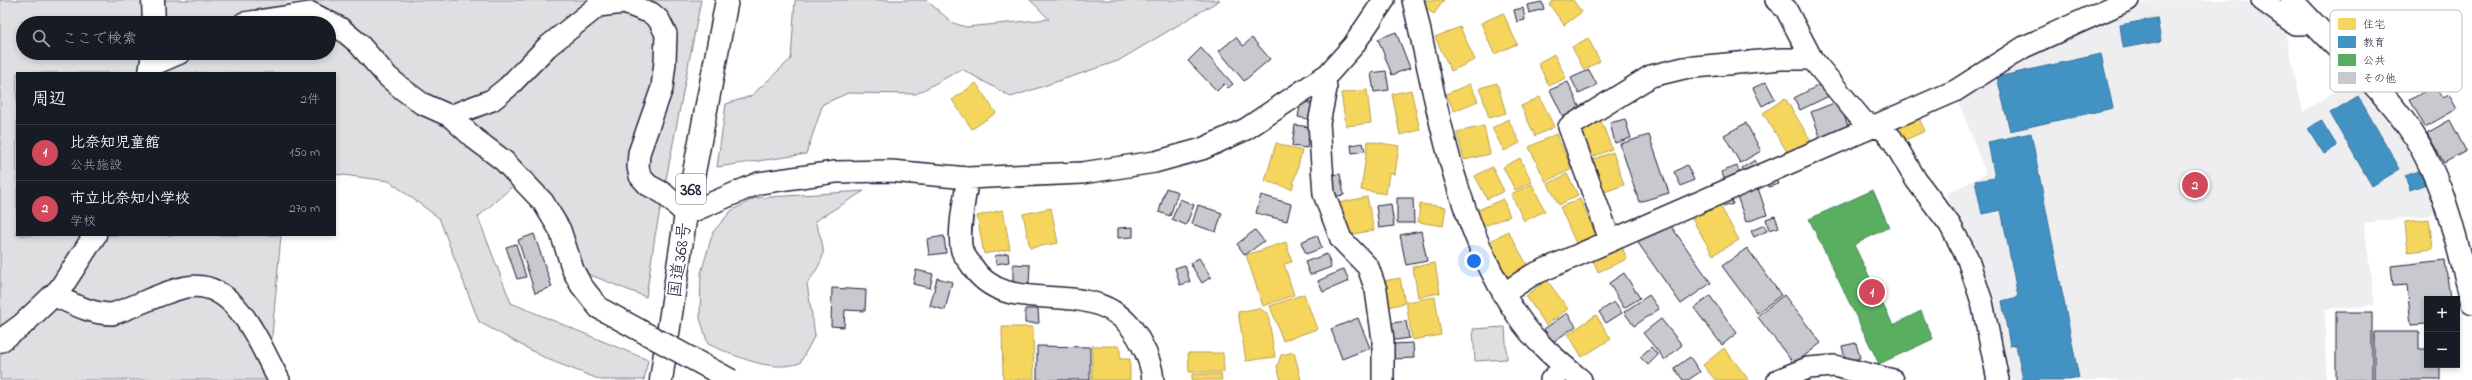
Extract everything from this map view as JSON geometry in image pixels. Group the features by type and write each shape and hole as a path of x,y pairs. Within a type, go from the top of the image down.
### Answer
{"main road":[{"path":"153,0 154,16"},
{"name":"国道368号","path":"661,380 686,214 727,0"},
{"path":"2292,0 2330,39"},
{"path":"2378,92 2404,121 2438,180 2472,302"},
{"path":"0,341 22,325 60,289 94,236"}],"street":[{"path":"450,116 492,100 508,87 547,48 598,6 624,3 651,12 659,20 666,34 662,88 639,153 638,167 640,176 648,185 663,193 686,214 759,183 835,172 891,171 968,178 1082,173 1155,162 1195,151 1246,129 1325,77 1353,46 1384,0"},
{"path":"1413,0 1454,171 1478,246 1503,294 1558,374 1581,380"},
{"path":"1776,0 1786,9 1812,59 1863,121 1884,130 1892,139 1916,180 1950,225 1967,257 1982,302 1998,380"},
{"path":"1503,294 1532,275 1955,91 2024,47 2128,0"},
{"path":"2262,0 2295,24 2302,24 2308,18"},
{"path":"287,16 311,12 318,16"},
{"path":"336,26 358,43 381,70 401,88 421,103 450,116 475,139 504,161 543,202 560,230 573,270 581,285 598,308 731,380"},
{"path":"1610,240 1569,127 1651,76 1684,68 1781,59 1812,59"},
{"path":"152,64 162,60"},
{"path":"1325,77 1326,89 1319,123 1324,194 1341,239 1368,267 1376,290 1383,340 1383,380"},
{"path":"968,178 962,213 962,251 976,272 995,287 1024,296 1095,302 1118,313 1135,330 1152,370 1153,380"},
{"path":"53,295 81,308 100,314 112,314 188,286 202,287 217,291 229,299 244,316 279,380"},
{"path":"1778,380 1808,368 1834,366 1893,380"}],"shaded area":[{"path":"0,0 701,0 655,236 646,297 588,274 558,213 531,170 478,217 511,303 648,360 644,380 601,380 547,359 479,322 439,218 389,181 336,174 336,72 16,72 16,236 281,236 268,380 0,380"},
{"path":"795,0 926,0 953,23 966,27 1049,19 1030,0 1220,0 1118,61 1011,97 962,69 916,94 848,93 823,104 806,154 717,167 726,104 751,96 791,59"},
{"path":"2153,0 2241,0 2256,5 2284,26 2303,112 2334,92 2369,92 2397,128 2422,175 2439,214 2364,223 2375,305 2325,309 2326,380 2004,380 1979,273 1946,194 1986,174 1957,97 1994,70 2123,8"},
{"path":"864,191 815,221 822,241 823,254 818,266 807,284 815,335 800,363 789,366 765,365 742,358 708,344 700,318 701,273 713,232 731,211 755,198"},
{"path":"1505,327 1507,359 1475,361 1473,329"}],"building: 住宅":[{"path":"1421,0 1444,0 1434,14 1419,4"},
{"path":"1555,0 1573,0 1582,12 1564,25 1549,4"},
{"path":"1503,13 1517,44 1494,54 1481,23"},
{"path":"1460,27 1475,60 1451,71 1435,37"},
{"path":"1588,38 1600,61 1584,70 1572,47"},
{"path":"1554,54 1566,78 1549,86 1538,63"},
{"path":"976,83 996,113 972,129 952,100"},
{"path":"1497,83 1506,113 1489,118 1480,88"},
{"path":"1470,84 1478,101 1454,111 1446,94"},
{"path":"1367,90 1371,123 1346,126 1341,93"},
{"path":"1411,90 1420,130 1400,135 1392,94"},
{"path":"1540,97 1554,127 1535,136 1521,106"},
{"path":"1785,98 1811,141 1789,155 1763,113"},
{"path":"1918,116 1925,131 1901,142 1894,127"},
{"path":"1600,118 1612,149 1587,159 1574,129"},
{"path":"1508,119 1520,143 1504,151 1492,128"},
{"path":"1484,126 1490,154 1464,160 1457,132"},
{"path":"1556,134 1572,169 1546,182 1529,147"},
{"path":"1368,141 1399,146 1395,174 1389,173 1386,194 1361,190"},
{"path":"1276,143 1302,151 1292,189 1265,181"},
{"path":"1613,152 1624,185 1599,194 1588,161"},
{"path":"1520,158 1532,182 1515,190 1503,167"},
{"path":"1492,167 1504,191 1487,199 1475,176"},
{"path":"1567,174 1578,195 1559,205 1548,184"},
{"path":"1532,184 1545,211 1524,221 1511,194"},
{"path":"1367,197 1374,230 1345,236 1338,203"},
{"path":"1503,199 1510,216 1482,227 1476,211"},
{"path":"1580,199 1598,240 1578,248 1560,207"},
{"path":"1718,202 1739,240 1713,255 1691,217"},
{"path":"1420,204 1446,207 1443,226 1418,222"},
{"path":"1051,208 1058,243 1030,248 1023,214"},
{"path":"1003,210 1010,249 984,254 977,216"},
{"path":"2429,219 2433,249 2408,252 2405,222"},
{"path":"1508,231 1529,268 1505,282 1484,245"},
{"path":"1286,242 1292,262 1284,264 1294,295 1263,306 1246,255"},
{"path":"1620,242 1627,259 1598,272 1591,255"},
{"path":"1435,263 1440,293 1418,297 1413,267"},
{"path":"1400,278 1405,303 1388,307 1383,281"},
{"path":"1547,280 1568,309 1546,325 1526,296"},
{"path":"1304,294 1317,329 1283,341 1270,306"},
{"path":"1435,297 1441,335 1412,340 1406,302"},
{"path":"1259,308 1268,314 1275,357 1246,361 1238,312"},
{"path":"1596,315 1611,339 1582,357 1568,334"},
{"path":"1002,327 1033,327 1034,379 1003,380"},
{"path":"1092,346 1120,346 1120,359 1130,359 1130,380 1092,380"},
{"path":"1724,348 1749,380 1715,380 1703,365"},
{"path":"1294,352 1301,380 1281,380 1277,367 1281,355"},
{"path":"1188,353 1223,353 1224,372 1189,372"},
{"path":"1192,374 1221,374 1222,380 1192,380"}],"building: 教育":[{"path":"2157,18 2161,41 2123,48 2120,25"},
{"path":"2101,54 2113,108 2010,131 1997,77"},
{"path":"2358,96 2400,169 2372,186 2330,113"},
{"path":"2321,120 2337,146 2324,154 2308,129"},
{"path":"2031,133 2079,378 2070,380 2023,380 2016,345 2010,346 2002,301 2018,297 2001,210 1982,214 1975,181 1995,178 1988,142"},
{"path":"2424,169 2429,183 2410,190 2405,176"}],"building: 公共":[{"path":"1873,190 1889,227 1854,245 1893,325 1921,311 1933,339 1879,364 1809,219"}],"building: その他":[{"path":"1542,2 1544,9 1529,13 1527,5"},
{"path":"1523,8 1525,20 1517,22 1514,10"},
{"path":"1396,32 1410,68 1392,75 1378,39"},
{"path":"1236,37 1243,46 1252,38 1270,59 1244,81 1219,51"},
{"path":"1201,48 1233,84 1228,88 1224,84 1217,91 1188,61"},
{"path":"1589,70 1597,85 1579,94 1571,78"},
{"path":"1386,71 1389,90 1374,92 1371,73"},
{"path":"1568,82 1582,113 1565,121 1550,90"},
{"path":"1766,82 1775,99 1762,106 1753,88"},
{"path":"1825,82 1831,95 1800,110 1794,98"},
{"path":"2423,92 2439,92 2443,98 2449,95 2457,109 2425,127 2410,100"},
{"path":"1301,101 1314,104 1311,120 1298,117"},
{"path":"1839,101 1849,129 1821,139 1811,112"},
{"path":"1625,119 1631,138 1615,143 1610,123"},
{"path":"2450,120 2466,151 2444,163 2427,133"},
{"path":"1746,123 1761,151 1740,163 1724,135"},
{"path":"1295,125 1310,127 1307,148 1292,146"},
{"path":"1649,135 1669,193 1639,202 1620,144"},
{"path":"1363,143 1365,151 1352,153 1351,145"},
{"path":"1755,160 1759,168 1746,175 1742,168"},
{"path":"1687,165 1694,180 1681,186 1674,172"},
{"path":"1737,166 1741,176 1726,182 1721,172"},
{"path":"1340,174 1344,195 1331,197 1328,176"},
{"path":"1777,178 1779,184 1768,187 1767,181"},
{"path":"1166,188 1178,192 1170,216 1159,212"},
{"path":"1758,188 1767,215 1746,222 1737,196"},
{"path":"1261,195 1291,204 1287,221 1256,213"},
{"path":"1397,198 1413,198 1414,223 1397,223"},
{"path":"1731,198 1733,204 1723,207 1721,200"},
{"path":"1180,199 1194,205 1186,225 1172,219"},
{"path":"1391,204 1394,226 1379,228 1376,206"},
{"path":"1198,205 1222,213 1216,232 1192,224"},
{"path":"1775,216 1779,227 1769,230 1766,219"},
{"path":"1666,219 1711,283 1681,304 1636,240"},
{"path":"1764,225 1767,231 1754,237 1751,231"},
{"path":"1133,227 1133,237 1118,238 1118,228"},
{"path":"1255,230 1264,241 1245,255 1237,244"},
{"path":"1421,231 1427,261 1406,265 1400,235"},
{"path":"534,234 552,287 535,293 518,240"},
{"path":"1317,235 1322,248 1306,254 1301,242"},
{"path":"944,236 946,253 929,255 927,239"},
{"path":"516,244 526,277 517,279 506,247"},
{"path":"1747,248 1781,295 1757,313 1722,266"},
{"path":"1008,253 1009,262 996,264 995,256"},
{"path":"1327,254 1331,267 1310,275 1305,262"},
{"path":"1199,258 1211,277 1202,283 1190,263"},
{"path":"2445,260 2450,296 2424,296 2424,324 2411,325 2407,285 2393,286 2391,266"},
{"path":"1013,264 1030,265 1029,284 1013,284"},
{"path":"1185,265 1190,282 1180,285 1175,268"},
{"path":"1344,269 1349,281 1323,292 1318,281"},
{"path":"916,270 933,274 930,288 913,284"},
{"path":"1624,273 1640,298 1624,308 1609,283"},
{"path":"937,278 952,282 945,310 930,306"},
{"path":"832,288 866,290 865,311 845,310 844,327 831,326"},
{"path":"1649,295 1659,309 1634,326 1624,312"},
{"path":"1784,295 1821,343 1794,364 1757,316"},
{"path":"1710,296 1737,333 1722,345 1694,308"},
{"path":"1614,302 1622,313 1606,323 1599,312"},
{"path":"1025,309 1038,309 1039,323 1025,323"},
{"path":"2336,312 2372,312 2372,380 2336,380"},
{"path":"1567,313 1576,326 1553,342 1544,329"},
{"path":"1358,318 1370,348 1342,359 1331,329"},
{"path":"1661,319 1682,345 1665,360 1643,333"},
{"path":"1406,321 1409,338 1389,341 1386,324"},
{"path":"2374,332 2419,332 2419,349 2424,349 2424,368 2440,368 2440,380 2374,380"},
{"path":"1413,343 1414,358 1393,359 1392,344"},
{"path":"1856,343 1860,358 1846,362 1842,346"},
{"path":"1037,346 1090,347 1090,380 1037,380"},
{"path":"1651,347 1658,355 1648,365 1640,357"},
{"path":"1690,357 1700,372 1688,380 1683,380 1674,368"}],"place":[{"name":"市立比奈知小学校","path":"2195,185"},
{"name":"比奈知児童館","path":"1872,292"}]}
